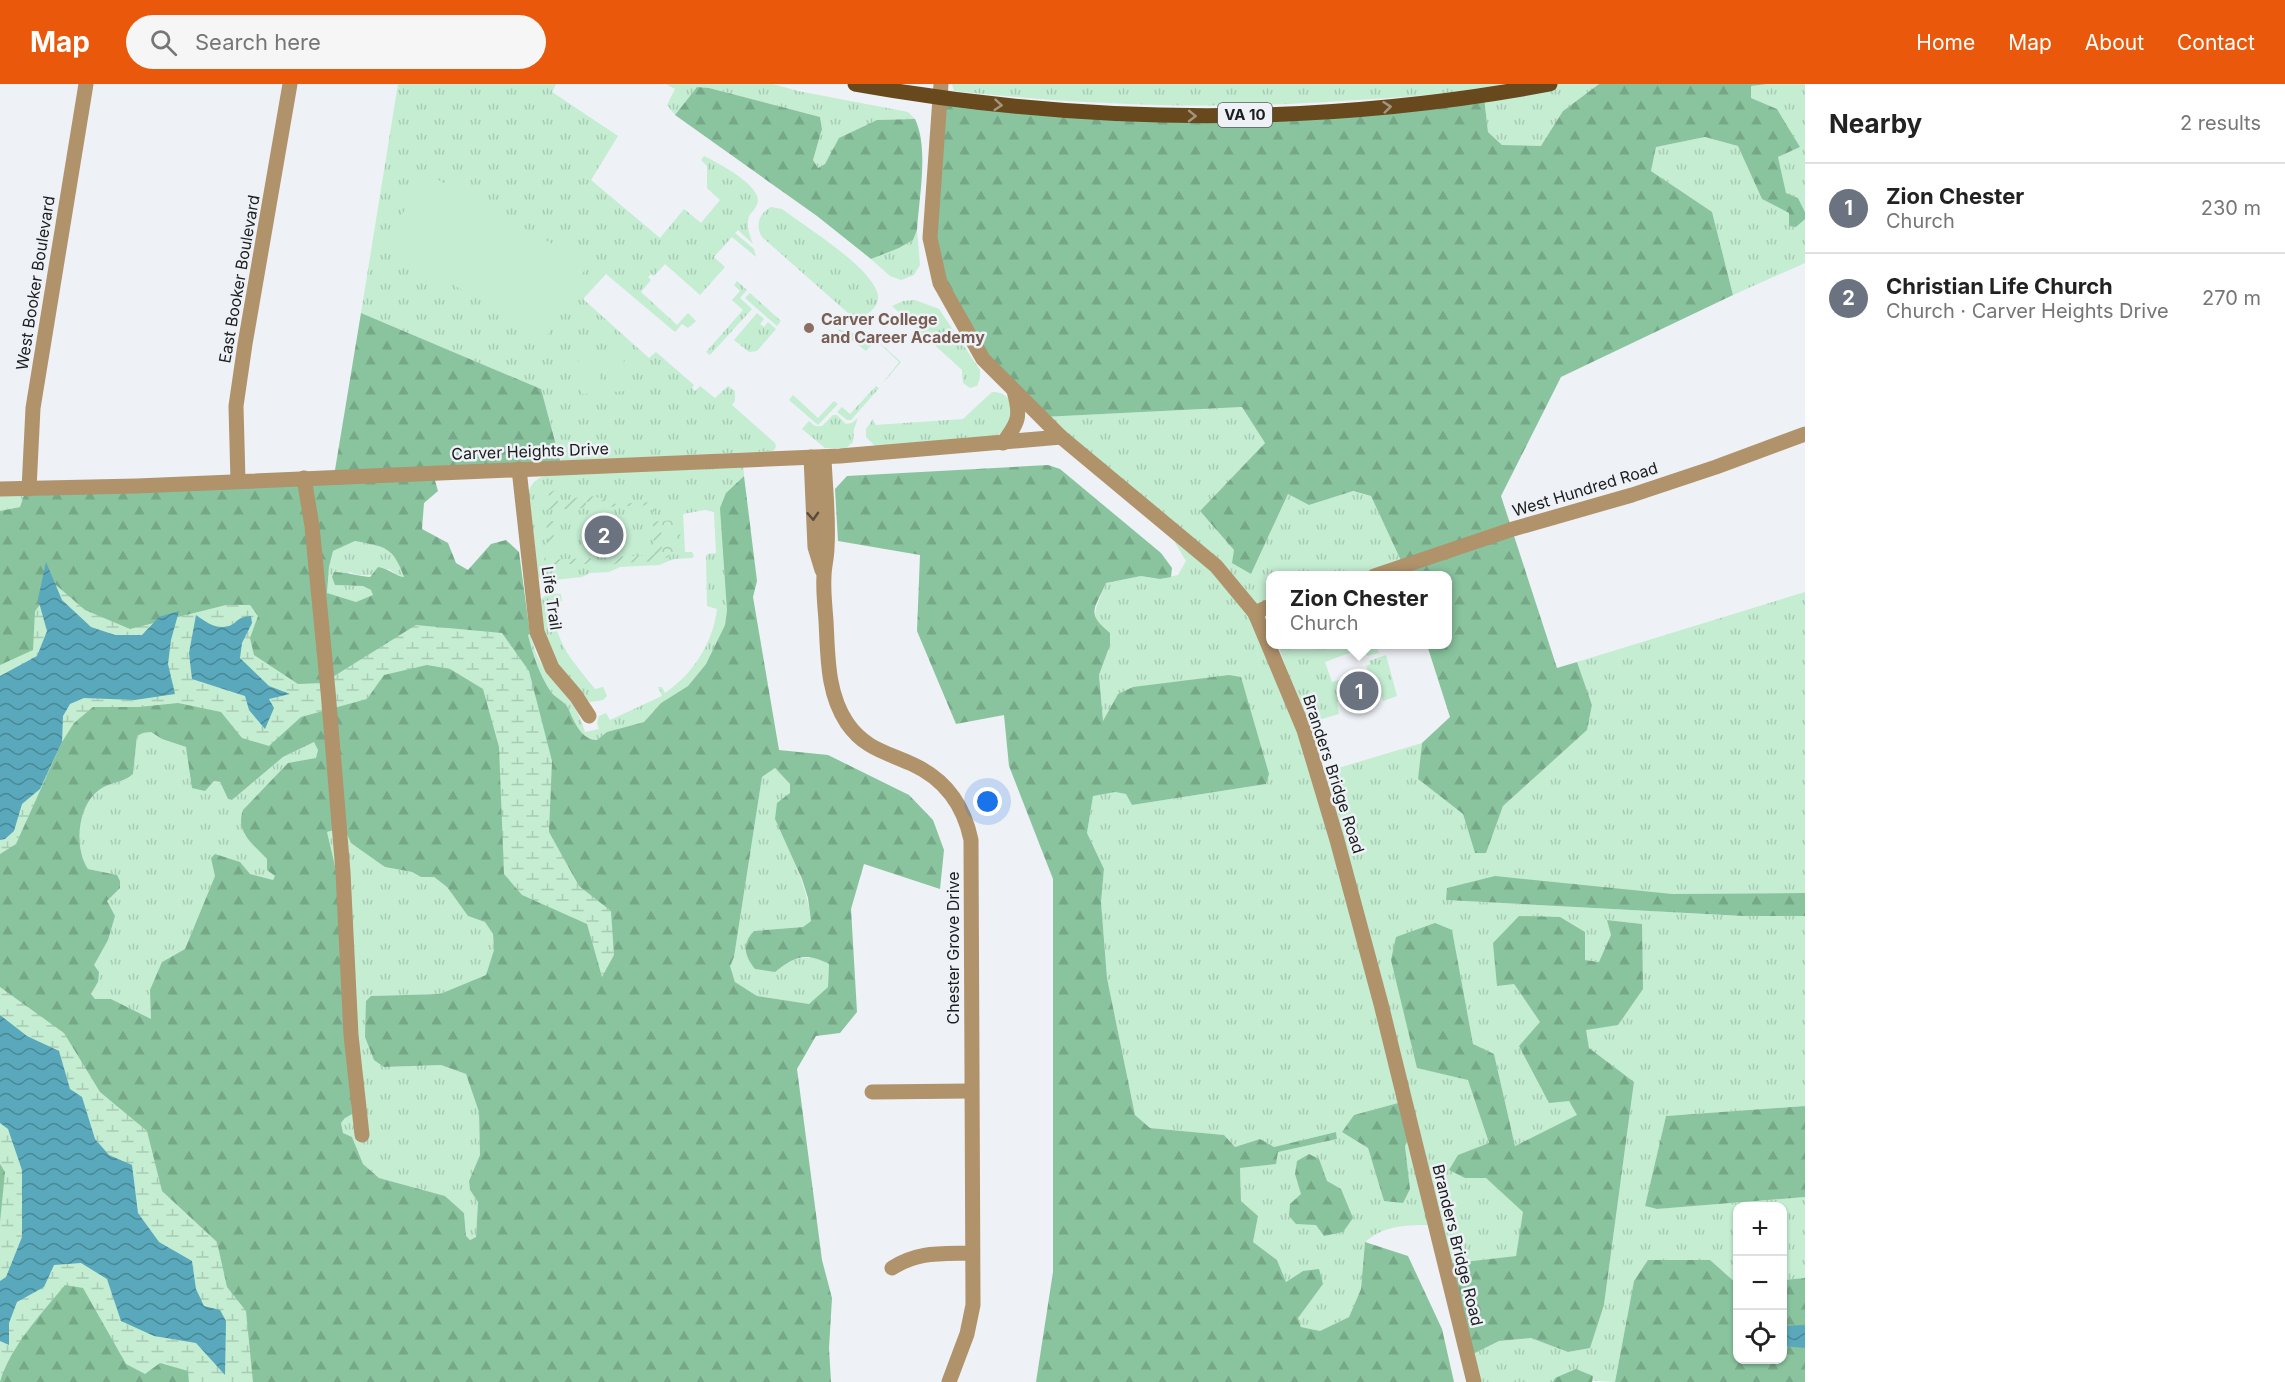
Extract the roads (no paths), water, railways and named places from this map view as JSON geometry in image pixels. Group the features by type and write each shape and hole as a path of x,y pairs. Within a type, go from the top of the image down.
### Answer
{"main road":[{"name":"VA 10","path":"855,84 940,91 1067,111 1205,116 1364,109 1451,100 1550,84"}],"street":[{"name":"West Booker Boulevard","path":"29,489 33,408 86,84"},
{"name":"East Booker Boulevard","path":"238,481 236,406 290,84"},
{"name":"Branders Bridge Road","path":"940,91 930,238 940,283 983,359 1061,437 1216,566 1255,613 1266,639"},
{"path":"1003,443 1016,427 1019,410 1013,390"},
{"name":"West Hundred Road","path":"1389,571 1513,529 1695,474 1805,434"},
{"name":"Carver Heights Drive","path":"0,489 817,457 1061,437"},
{"name":"Chester Grove Drive","path":"817,457 828,547 824,576 829,671 838,708 848,725 862,740 877,750 911,763 944,785 957,803 971,840 973,1305 967,1334 949,1382"},
{"name":"Life Trail","path":"519,469 537,632 552,668 576,696 588,716"},
{"path":"304,478 312,526 328,691 343,872 351,1035 362,1136"},
{"path":"1255,613 1266,608"},
{"name":"Branders Bridge Road","path":"1270,649 1304,730 1341,854 1381,1004 1474,1382"},
{"path":"872,1092 972,1091"},
{"path":"892,1268 907,1258 922,1254 972,1253"}],"water":[{"path":"46,562 62,600 91,627 115,635 142,635 159,617 179,611 171,640 168,664 175,694 135,700 84,698 70,704 63,716 62,742 40,789 22,804 14,831 5,839 0,840 0,676 37,656 47,631 38,599"},
{"path":"196,615 211,625 220,627 229,626 240,619 251,616 252,623 242,643 240,658 269,686 290,694 269,699 274,708 265,729 249,710 245,696 192,679 189,653"},
{"path":"0,1015 27,1036 59,1051 70,1089 82,1097 95,1139 109,1155 132,1165 138,1213 159,1242 192,1261 196,1289 204,1306 220,1310 226,1321 225,1375 196,1343 154,1336 121,1321 107,1279 81,1263 54,1265 44,1287 17,1302 9,1323 9,1345 0,1341 0,1281 6,1277 22,1237 22,1170 8,1129 0,1123"},
{"path":"1805,1325 1805,1348 1787,1346 1787,1326"}],"place":[{"name":"Carver College and Career Academy","path":"809,328"},
{"name":"Christian Life Church","path":"604,535"},
{"name":"Zion Chester","path":"1359,691"}]}
